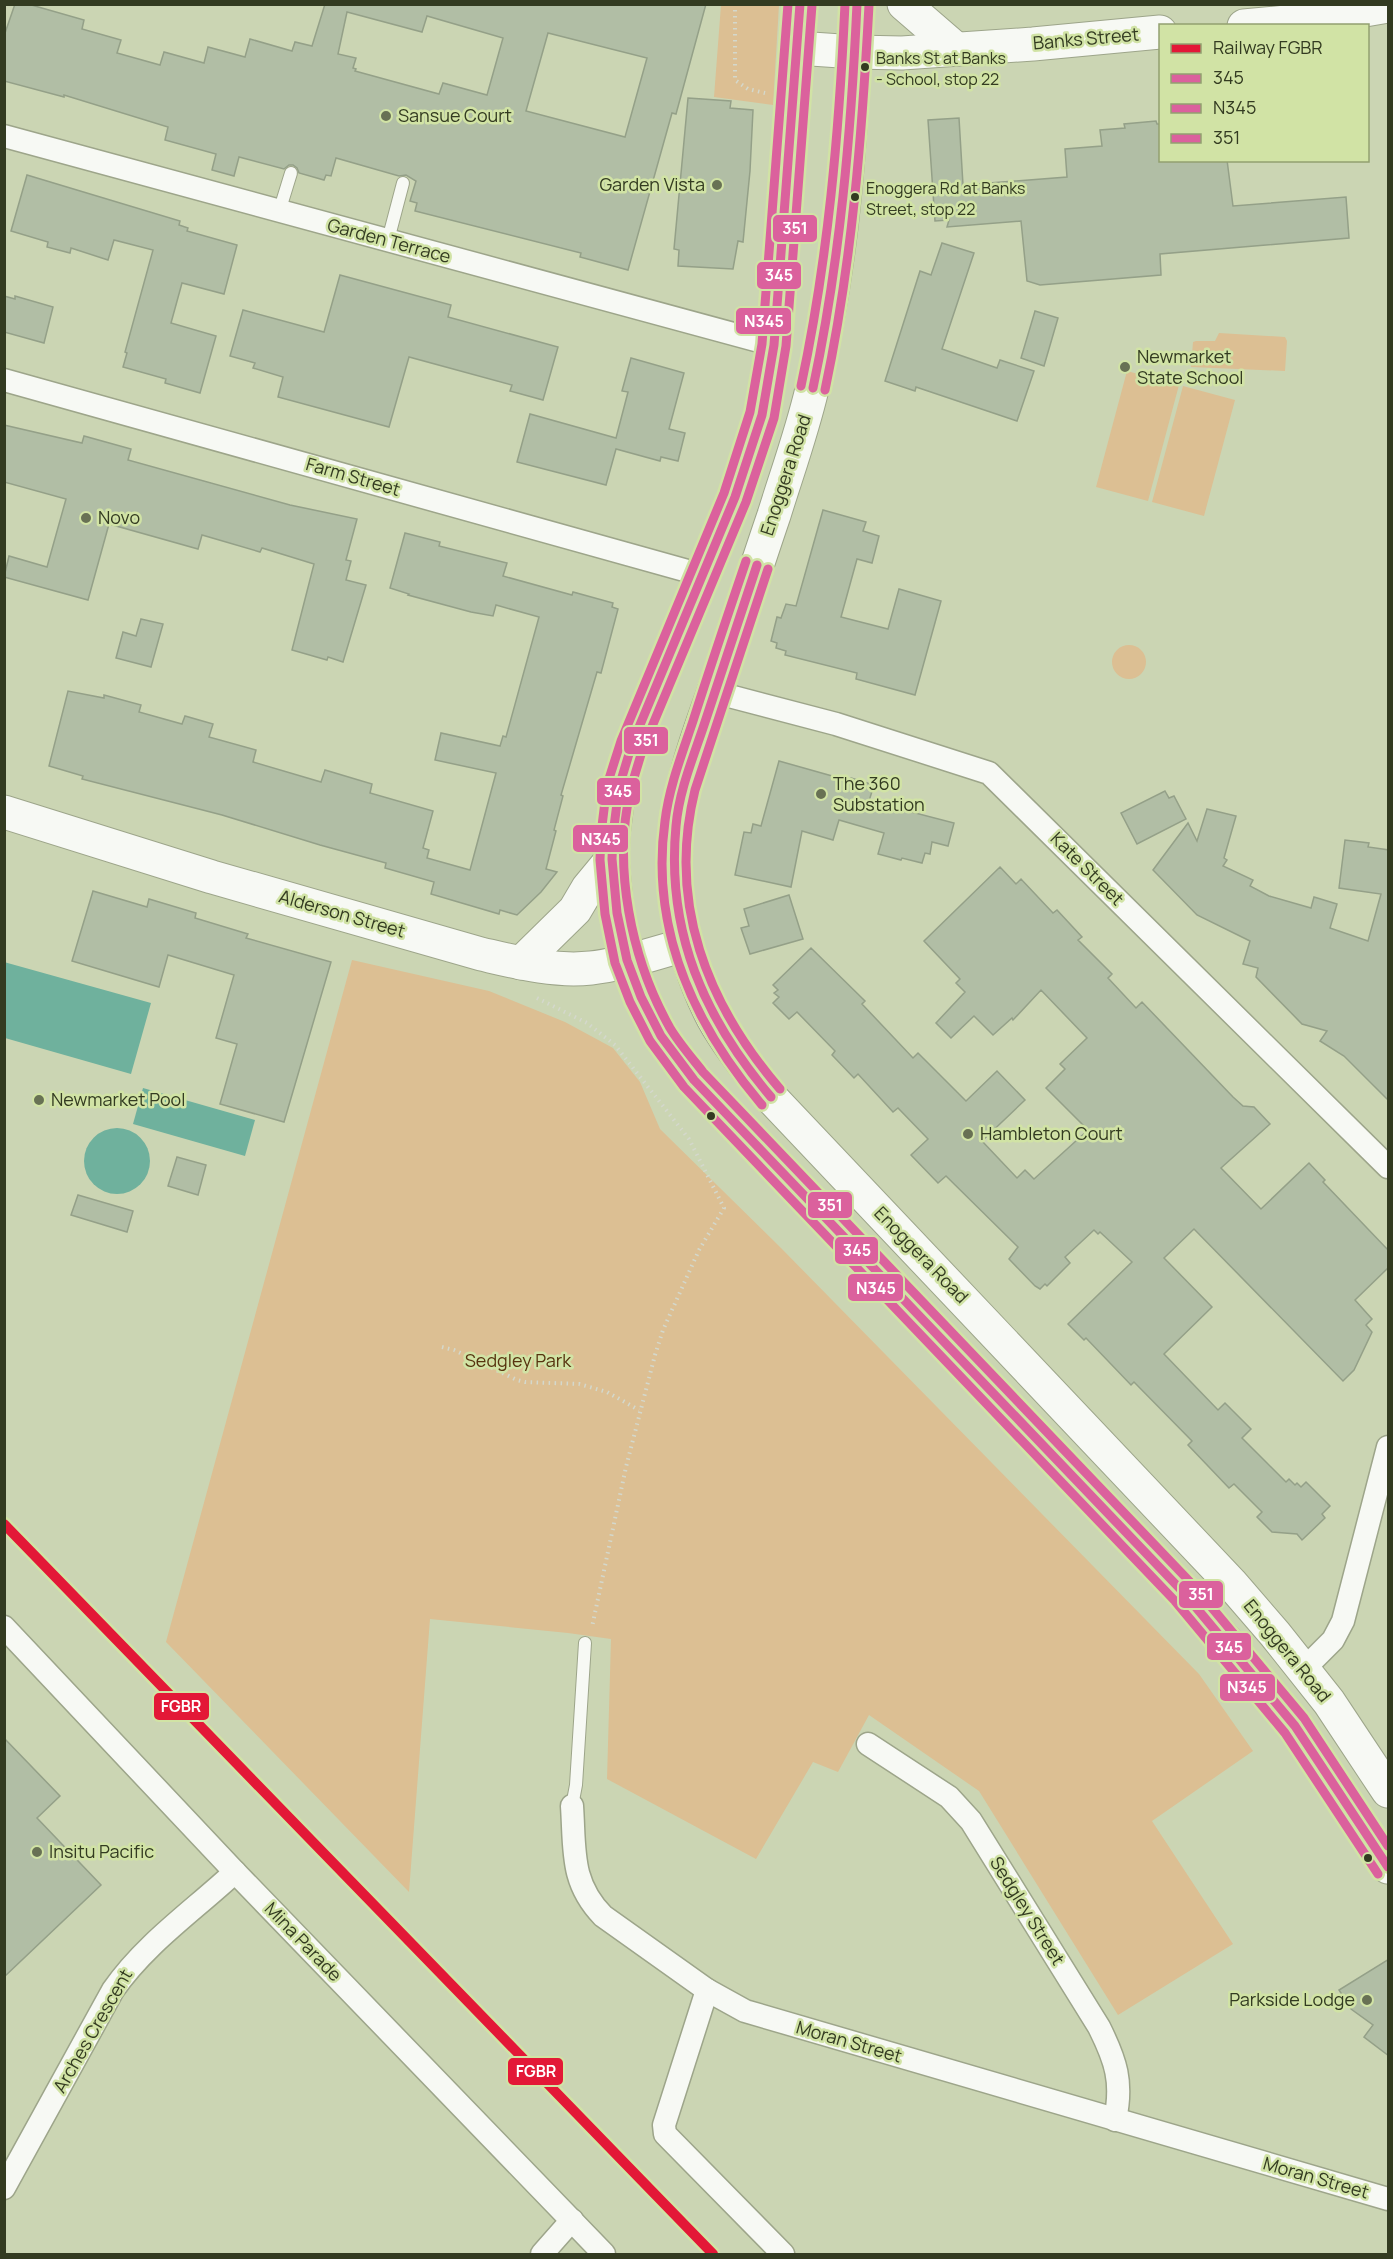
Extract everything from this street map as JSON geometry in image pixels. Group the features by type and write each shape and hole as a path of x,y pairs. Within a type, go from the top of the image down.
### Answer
{"main road":[{"path":"800,4 774,345 768,388 751,452 735,497 632,744 615,812 612,859 617,913 627,960 641,997 662,1036 694,1080 1143,1550 1226,1641 1295,1726 1389,1867"},
{"name":"Enoggera Road","path":"857,4 842,218 825,338 798,437 685,783 676,826 675,872 685,945 692,968 714,1019 744,1065 766,1092 1203,1554 1304,1669 1389,1791"},
{"path":"904,4 956,49"},
{"path":"1253,24 1305,12 1371,11 1389,6"},
{"name":"Banks Street","path":"796,48 902,52 1033,44 1159,32"},
{"name":"Alderson Street","path":"4,812 212,877 481,954 522,963 577,969 591,968 685,945"},
{"path":"522,963 575,910 588,888 612,859"}],"street":[{"name":"Garden Terrace","path":"4,136 774,345"},
{"name":"Farm Street","path":"4,380 702,575"},
{"name":"Kate Street","path":"714,692 836,724 989,773 1389,1167"},
{"path":"1304,1669 1325,1649 1343,1621 1389,1447"},
{"name":"Mina Parade","path":"4,1626 235,1872 604,2254"},
{"name":"Sedgley Street","path":"868,1744 949,1797 971,1821 1093,2017 1111,2052 1119,2078 1115,2120"},
{"name":"Moran Street","path":"572,1806 576,1871 595,1907 603,1916 706,1990 745,2011 1389,2199"},
{"name":"Arches Crescent","path":"4,2188 107,2000 129,1967 180,1918 235,1872"},
{"path":"706,1990 664,2125 664,2134 783,2254"},
{"path":"542,2254 572,2220"}],"lane":[{"path":"279,212 291,173"},
{"path":"388,240 403,183"},
{"name":"Moran Street","path":"572,1806 576,1785 585,1643"}],"path":[{"path":"735,4 735,80 748,89 766,93"},
{"path":"530,995 587,1023 615,1045 689,1139 724,1208 699,1250 663,1330 639,1410 591,1635 585,1643"},
{"path":"442,1347 454,1350 517,1380 579,1384 607,1392 639,1410"}],"green space":[{"path":"721,5 779,5 773,105 714,97"},
{"path":"1219,333 1285,337 1287,341 1285,371 1191,367 1193,342 1215,341"},
{"path":"1127,371 1179,385 1148,501 1096,487"},
{"path":"1183,386 1235,400 1204,516 1152,502"},
{"path":"1129,645 1141,650 1146,662 1141,674 1129,679 1117,674 1112,662 1117,650"},
{"name":"Sedgley Park","path":"352,960 489,991 565,1022 613,1048 640,1082 660,1129 781,1248 1199,1674 1253,1751 1152,1821 1233,1944 1118,2015 979,1791 869,1715 838,1772 813,1762 756,1859 607,1779 611,1639 430,1619 409,1892 166,1642"}],"water":[{"path":"4,962 151,1003 131,1074 5,1038"},
{"path":"143,1088 255,1120 245,1156 133,1124"},
{"path":"117,1128 129,1131 140,1138 147,1149 150,1161 147,1173 140,1184 129,1191 117,1194 105,1191 94,1184 87,1173 84,1161 87,1149 94,1138 105,1131"}],"building":[{"path":"15,4 28,4 84,20 82,29 121,40 117,53 160,65 164,52 204,63 208,47 245,57 250,39 292,51 295,42 312,46 325,4 706,4 676,114 672,113 628,270 580,257 581,253 415,211 417,203 410,201 416,181 406,175 399,176 336,158 331,176 326,175 324,180 299,173 293,165 284,169 239,157 234,176 212,170 216,154 165,140 168,127 64,95 64,97 4,81 4,36","holes":["347,12 422,32 427,16 503,38 487,95 443,83 439,94 355,71 356,69 353,68 356,58 338,54","548,33 647,58 625,137 526,111"]},
{"name":"Garden Vista","path":"688,98 731,101 730,108 753,110 743,242 738,241 733,269 678,266 679,250 674,249"},
{"path":"959,118 963,185 1067,177 1065,149 1102,146 1100,130 1125,128 1124,124 1156,121 1159,124 1159,162 1227,162 1233,206 1346,197 1349,238 1160,254 1161,275 1040,285 1027,281 1021,221 947,227 949,220 935,221 928,120"},
{"path":"27,175 180,221 179,225 188,228 187,231 237,245 224,294 182,283 171,323 216,336 200,393 165,383 166,379 123,367 153,250 114,240 108,260 71,248 70,253 47,247 48,242 11,231"},
{"path":"942,243 974,253 942,349 997,368 1000,360 1034,371 1017,421 916,387 915,391 885,381 920,271 931,275"},
{"path":"340,275 451,305 448,317 558,347 543,400 510,391 512,385 409,357 389,427 278,397 283,377 253,368 255,363 230,356 243,310 324,332"},
{"path":"4,296 15,299 15,296 53,307 44,343 4,332"},
{"path":"1035,311 1058,318 1044,366 1021,358"},
{"path":"631,358 684,373 669,429 685,433 678,461 661,457 660,461 616,449 606,485 517,462 530,414 616,438 628,392 622,391"},
{"path":"4,425 82,443 84,436 131,449 128,460 290,505 357,519 346,560 351,561 346,580 366,585 343,662 292,650 314,564 262,548 260,552 202,535 198,549 109,524 88,600 4,577 9,556 47,567 66,499 4,482"},
{"path":"823,510 866,522 863,531 879,536 872,563 857,559 841,617 888,629 899,589 941,601 915,695 856,679 857,673 785,655 786,651 776,648 777,643 771,641 777,617 781,618 786,604 796,606"},
{"path":"405,533 440,542 439,546 507,563 503,576 572,595 573,592 613,603 612,607 618,609 601,673 597,672 561,795 563,796 554,830 556,831 546,869 557,872 541,892 517,915 500,910 499,914 431,894 434,882 385,868 386,863 222,815 82,779 83,776 49,766 68,691 104,698 104,695 141,705 139,712 182,724 185,716 213,724 209,737 256,750 253,762 321,782 325,770 372,784 370,793 433,811 423,848 429,850 427,858 470,870 496,773 435,760 441,733 500,746 503,736 506,737 539,617 496,605 493,616 471,612 390,588"},
{"path":"141,619 163,624 151,667 116,658 123,632 136,636"},
{"path":"779,761 850,781 851,778 874,785 869,801 954,823 948,846 932,842 930,854 925,853 922,863 902,858 901,860 878,854 884,833 839,820 833,840 802,831 791,887 735,875 744,832 751,833 753,824 761,826"},
{"path":"1165,791 1169,798 1174,796 1186,819 1137,844 1121,813"},
{"path":"1207,809 1236,816 1224,858 1227,860 1223,866 1253,880 1250,886 1269,896 1311,908 1314,897 1337,904 1330,928 1368,941 1381,894 1339,888 1345,840 1369,843 1368,847 1389,850 1389,1101 1344,1056 1320,1041 1327,1031 1302,1024 1256,977 1258,968 1243,964 1250,941 1197,915 1153,870 1188,823 1197,841"},
{"path":"1000,867 1016,884 1021,879 1053,913 1057,910 1082,937 1078,940 1112,974 1108,978 1136,1008 1142,1002 1233,1097 1243,1106 1254,1107 1270,1124 1221,1168 1261,1209 1309,1163 1325,1180 1323,1182 1389,1251 1389,1267 1355,1300 1372,1319 1366,1325 1372,1332 1354,1370 1343,1381 1194,1229 1164,1258 1212,1307 1164,1354 1218,1410 1225,1403 1251,1429 1242,1438 1286,1482 1289,1479 1301,1487 1306,1482 1330,1506 1322,1514 1325,1518 1302,1540 1297,1534 1272,1532 1257,1517 1262,1512 1234,1484 1229,1488 1188,1445 1192,1441 1134,1382 1131,1385 1086,1338 1084,1340 1068,1324 1132,1262 1100,1232 1098,1234 1094,1230 1065,1257 1070,1263 1047,1286 1045,1284 1040,1289 1035,1286 1009,1259 1018,1247 946,1176 938,1183 911,1155 928,1139 898,1108 893,1112 858,1074 854,1078 832,1055 835,1051 797,1012 789,1019 773,1003 779,997 774,993 778,990 773,985 811,948 865,1001 862,1004 913,1058 918,1053 966,1101 997,1071 1025,1100 982,1141 1017,1178 1025,1170 1034,1179 1088,1130 1046,1088 1065,1069 1060,1064 1087,1038 1041,990 1013,1020 1012,1018 993,1035 974,1016 951,1038 936,1023 965,992 956,983 960,979 924,941"},
{"path":"93,891 147,907 149,899 196,913 195,918 248,934 246,938 331,962 284,1122 220,1104 237,1044 216,1038 234,975 168,955 159,987 72,961"},
{"path":"789,895 803,939 750,954 741,928 749,926 744,909"},
{"path":"177,1157 206,1165 198,1195 168,1186"},
{"path":"78,1195 133,1211 127,1232 71,1215"},
{"name":"Insitu Pacific","path":"4,1738 60,1796 37,1818 101,1885 4,1977"},
{"name":"Parkside Lodge","path":"1389,1959 1389,2056 1364,2037 1373,2025 1351,2009 1339,1990"}],"rail line":[{"name":"FGBR","path":"4,1524 713,2254"}],"transit line":[{"name":"N345","path":"788,4 762,344 750,412 724,493 621,741 607,785 600,860 605,914 615,963 630,1002 650,1041 684,1087 1175,1601 1285,1733 1378,1874"},
{"name":"345","path":"800,4 774,345 762,415 735,497 632,744 619,787 612,859 617,913 627,960 641,997 661,1036 694,1080 1184,1593 1295,1726 1388,1867"},
{"name":"351","path":"801,386 818,291 831,196 845,4"},
{"name":"345","path":"813,388 830,293 843,197 857,4"},
{"name":"351","path":"812,5 786,346 774,418 746,502 643,748 631,788 626,818 625,880 629,911 645,972 670,1028 703,1072 1193,1585 1304,1718 1388,1846"},
{"name":"N345","path":"825,390 849,247 863,102 869,5"},
{"name":"N345","path":"746,561 680,758 667,808 662,861 664,900 671,937 682,974 716,1042 762,1105"},
{"name":"345","path":"757,565 683,787 676,826 674,865 677,902 684,937 695,972 726,1036 771,1097"},
{"name":"351","path":"768,569 695,790 688,832 686,872 690,912 700,950 714,987 732,1022 754,1056 780,1089"}],"place":[{"name":"Banks St at Banks - School, stop 22","path":"865,67"},
{"name":"Sansue Court","path":"386,116"},
{"name":"Garden Vista","path":"717,185"},
{"name":"Enoggera Rd at Banks Street, stop 22","path":"855,197"},
{"name":"Newmarket State School","path":"1125,367"},
{"name":"Novo","path":"86,518"},
{"name":"The 360 Substation","path":"821,794"},
{"name":"Newmarket Pool","path":"39,1100"},
{"name":"Hambleton Court","path":"968,1134"},
{"name":"Insitu Pacific","path":"37,1852"},
{"name":"Parkside Lodge","path":"1367,2000"}]}
